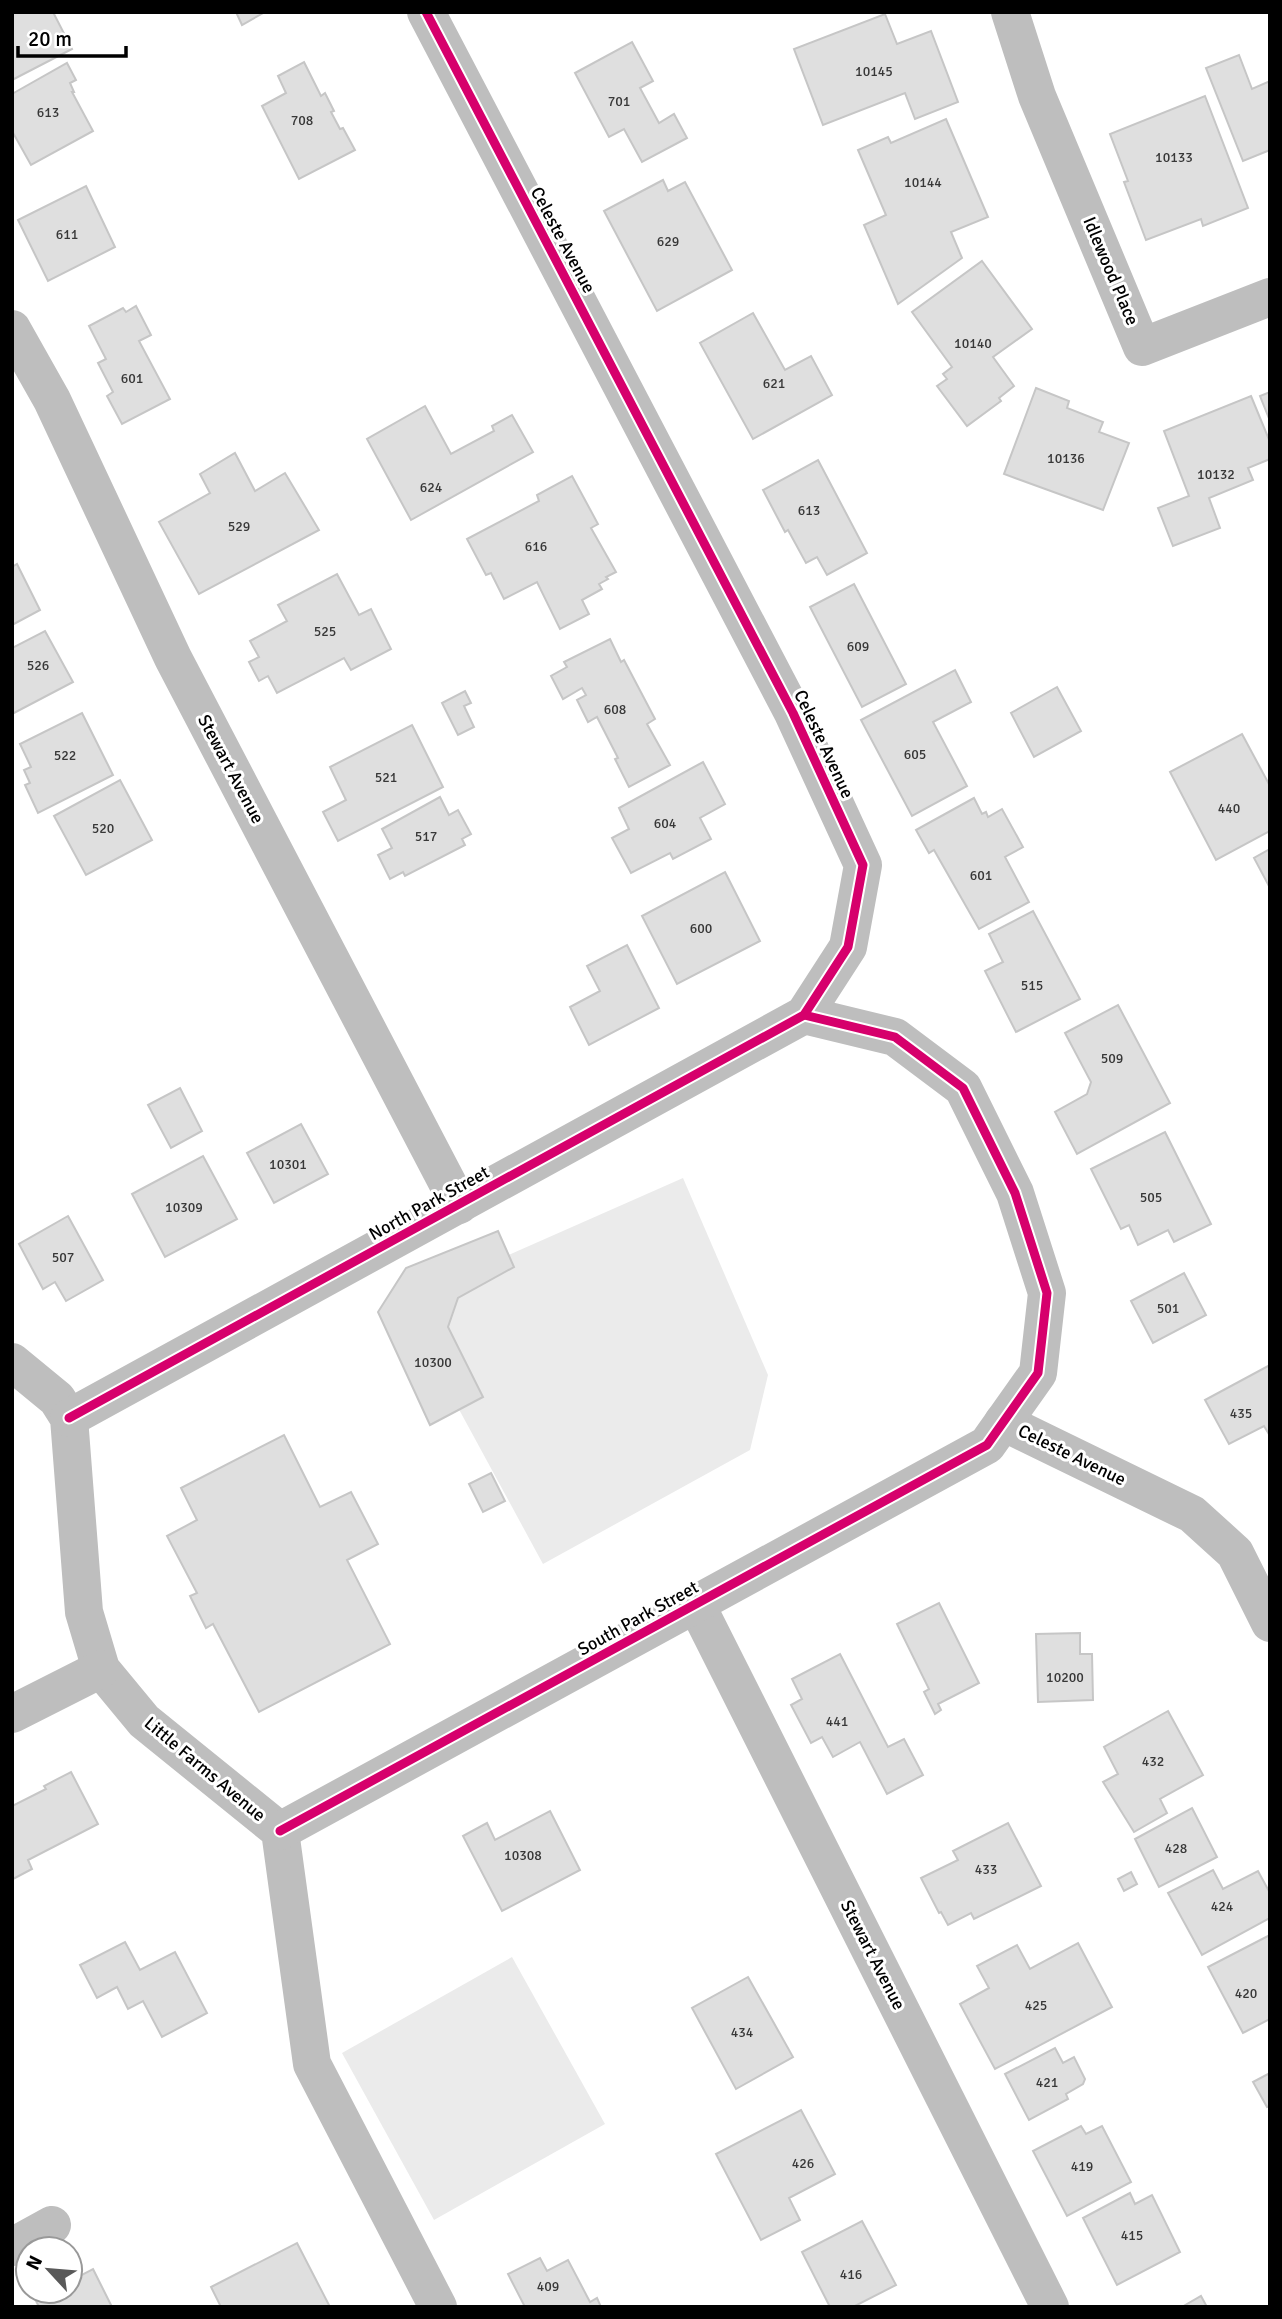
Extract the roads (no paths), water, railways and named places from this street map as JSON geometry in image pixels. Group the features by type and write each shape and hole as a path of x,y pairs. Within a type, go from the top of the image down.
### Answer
{"street":[{"name":"Celeste Avenue","path":"426,12 793,713 863,865 848,947 804,1015 895,1037 963,1088 1015,1193 1047,1293 1038,1373 1003,1422 1192,1514 1235,1553 1270,1623"},
{"name":"Idlewood Place","path":"1010,12 1043,108 1142,347 1270,297"},
{"name":"Stewart Avenue","path":"12,329 52,400 173,658 459,1205"},
{"name":"North Park Street","path":"69,1418 804,1015"},
{"path":"12,1362 57,1399 69,1418"},
{"name":"Little Farms Avenue","path":"69,1418 84,1612 101,1669 144,1721 280,1831 312,2064 438,2307"},
{"name":"South Park Street","path":"280,1831 987,1445 1003,1422"},
{"name":"Stewart Avenue","path":"696,1604 1050,2307"},
{"path":"12,1714 101,1669"},
{"path":"12,2247 52,2225"}]}
